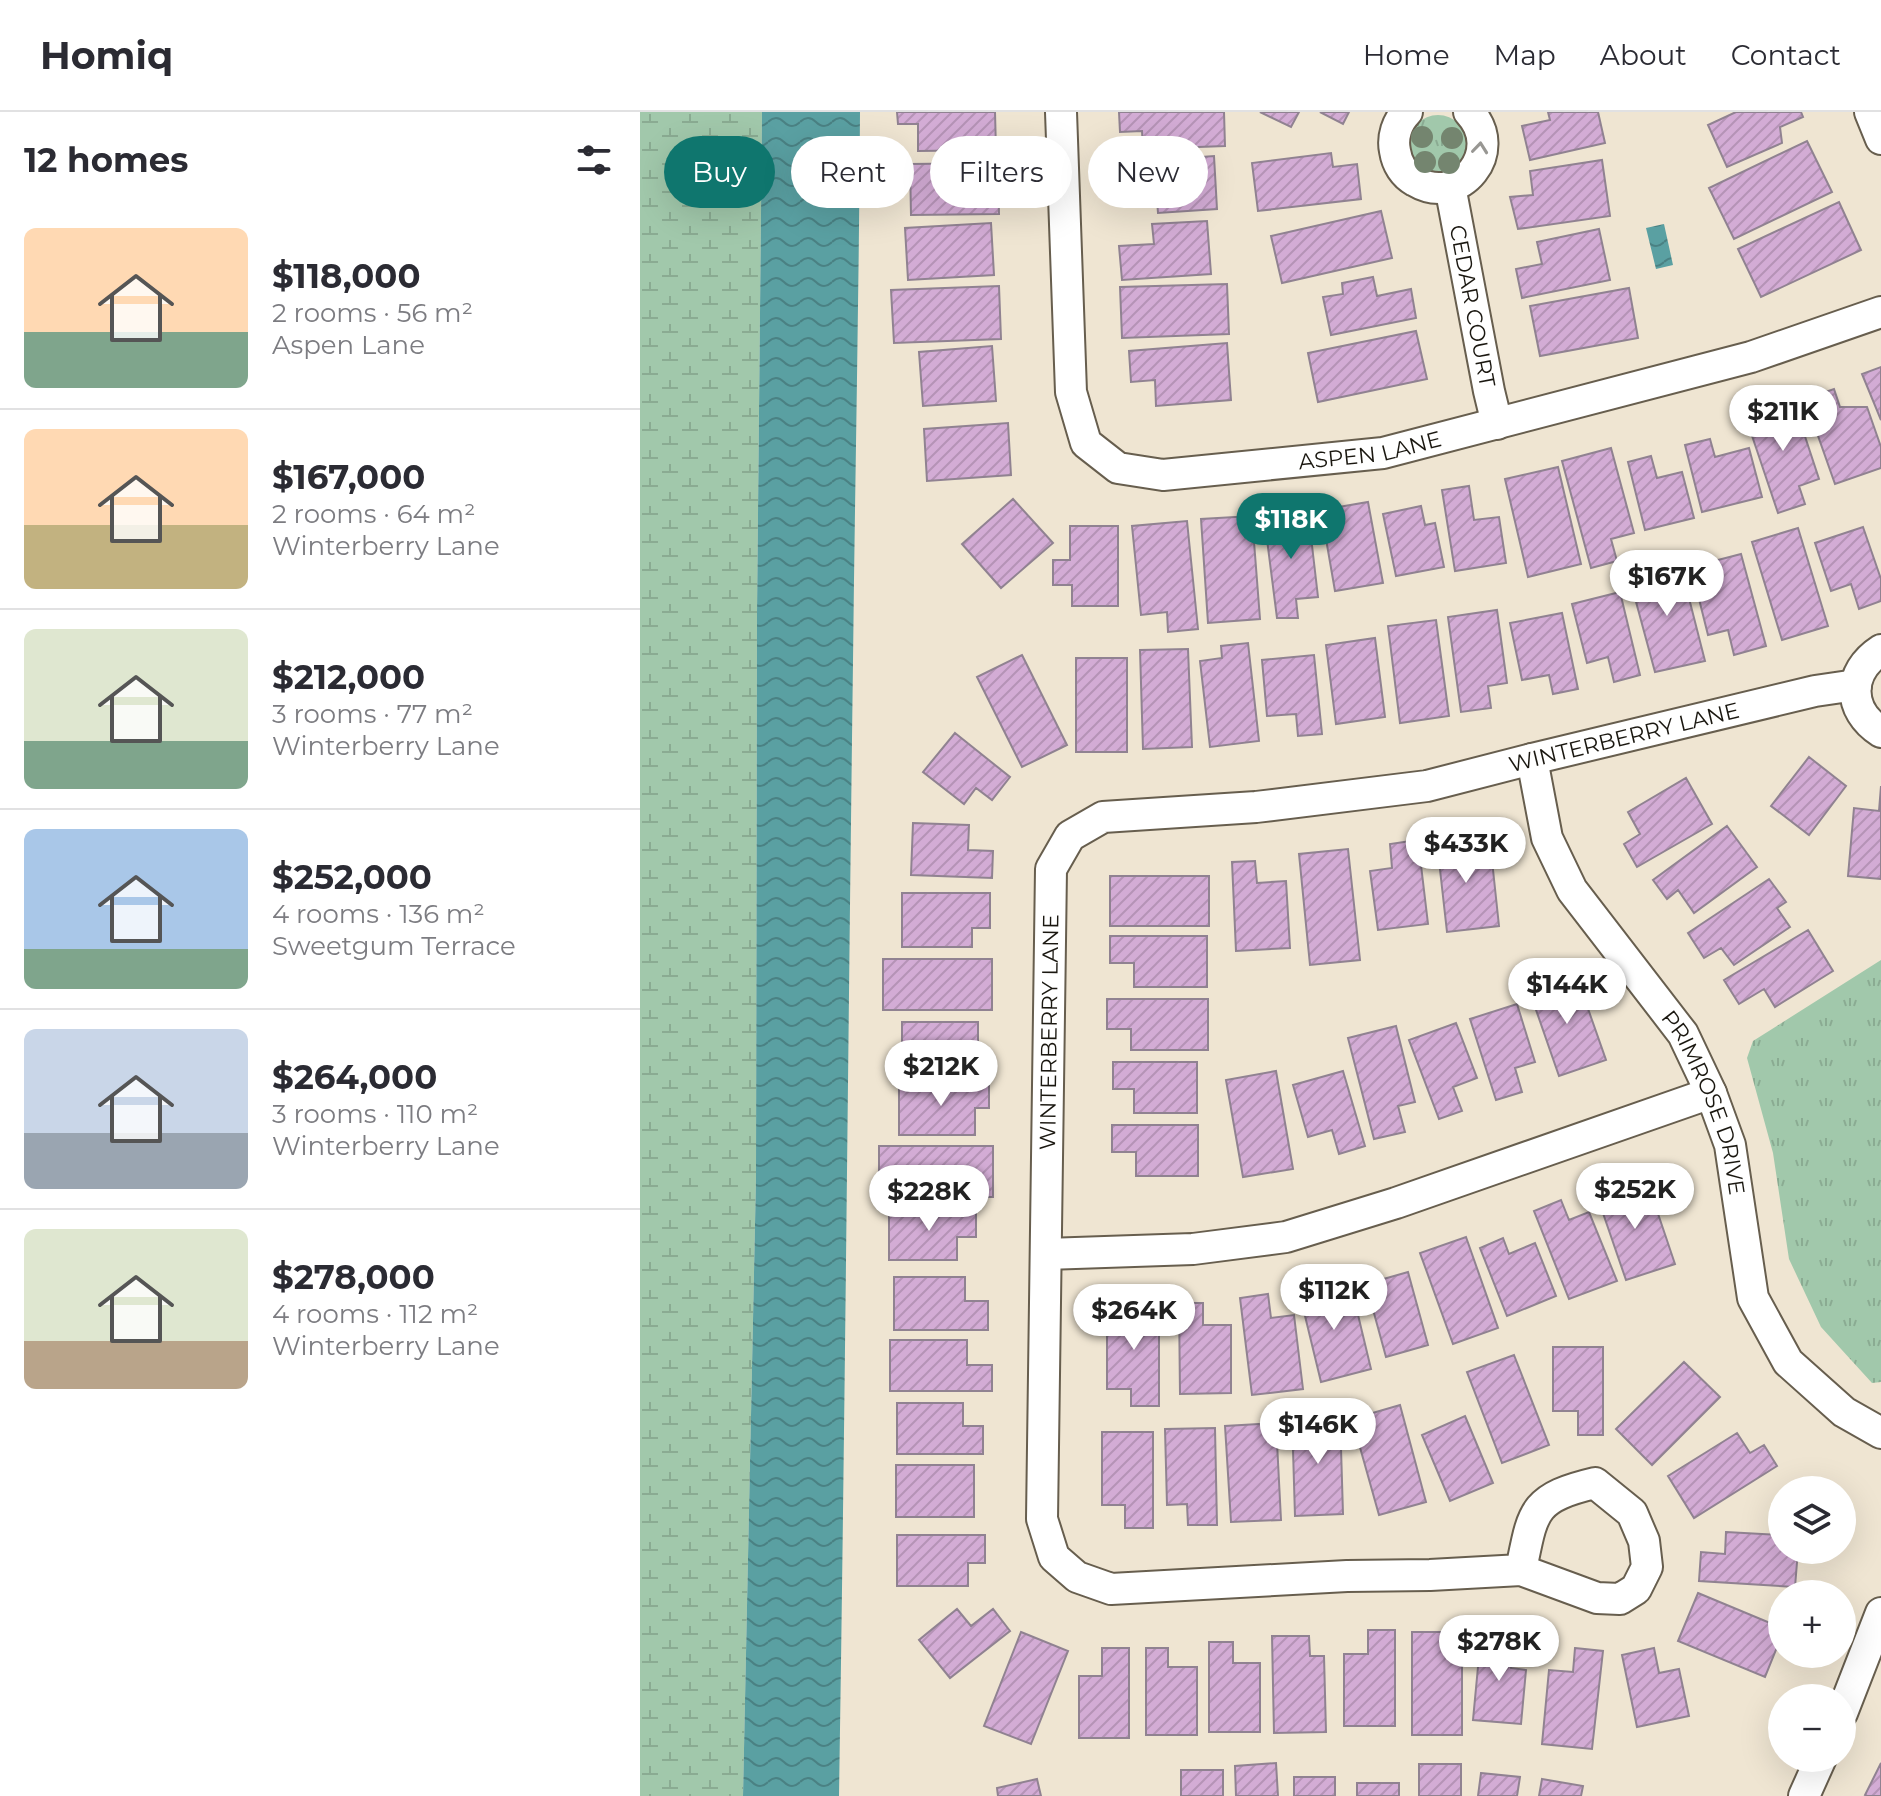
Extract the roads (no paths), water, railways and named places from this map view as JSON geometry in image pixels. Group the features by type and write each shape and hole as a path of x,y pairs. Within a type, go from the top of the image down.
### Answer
{"street":[{"name":"ASPEN LANE","path":"1061,112 1071,392 1086,443 1118,468 1163,475 1383,453 1751,357 1881,312"},
{"path":"1407,112 1396,128 1393,142 1395,155 1410,179 1436,188 1463,181 1473,172 1480,159 1483,146 1481,132 1476,119 1469,112"},
{"path":"1870,112 1881,139"},
{"name":"CEDAR COURT","path":"1450,186 1497,424"},
{"path":"1881,650 1860,671 1856,685 1856,700 1861,713 1870,725 1881,732"},
{"name":"WINTERBERRY LANE","path":"1521,1570 1535,1513 1552,1497 1595,1483 1632,1513 1644,1541 1647,1567 1636,1589 1620,1599 1597,1598 1521,1570 1111,1589 1077,1577 1054,1557 1042,1519 1051,869 1070,836 1103,817 1256,807 1427,786 1815,691 1856,685"},
{"name":"PRIMROSE DRIVE","path":"1532,759 1547,838 1572,890 1683,1034 1711,1093 1730,1145 1753,1298 1788,1362 1844,1412 1881,1433"},
{"path":"1046,1254 1193,1249 1286,1237 1396,1203 1711,1093"},
{"path":"1853,1684 1881,1613"},
{"path":"1804,1796 1815,1772"}],"water":[{"path":"762,112 860,112 860,136 791,136 791,208 859,208 839,1796 743,1796 756,1177 761,208 775,208 775,136 762,136"},
{"path":"1664,224 1673,265 1656,269 1646,228"}]}
